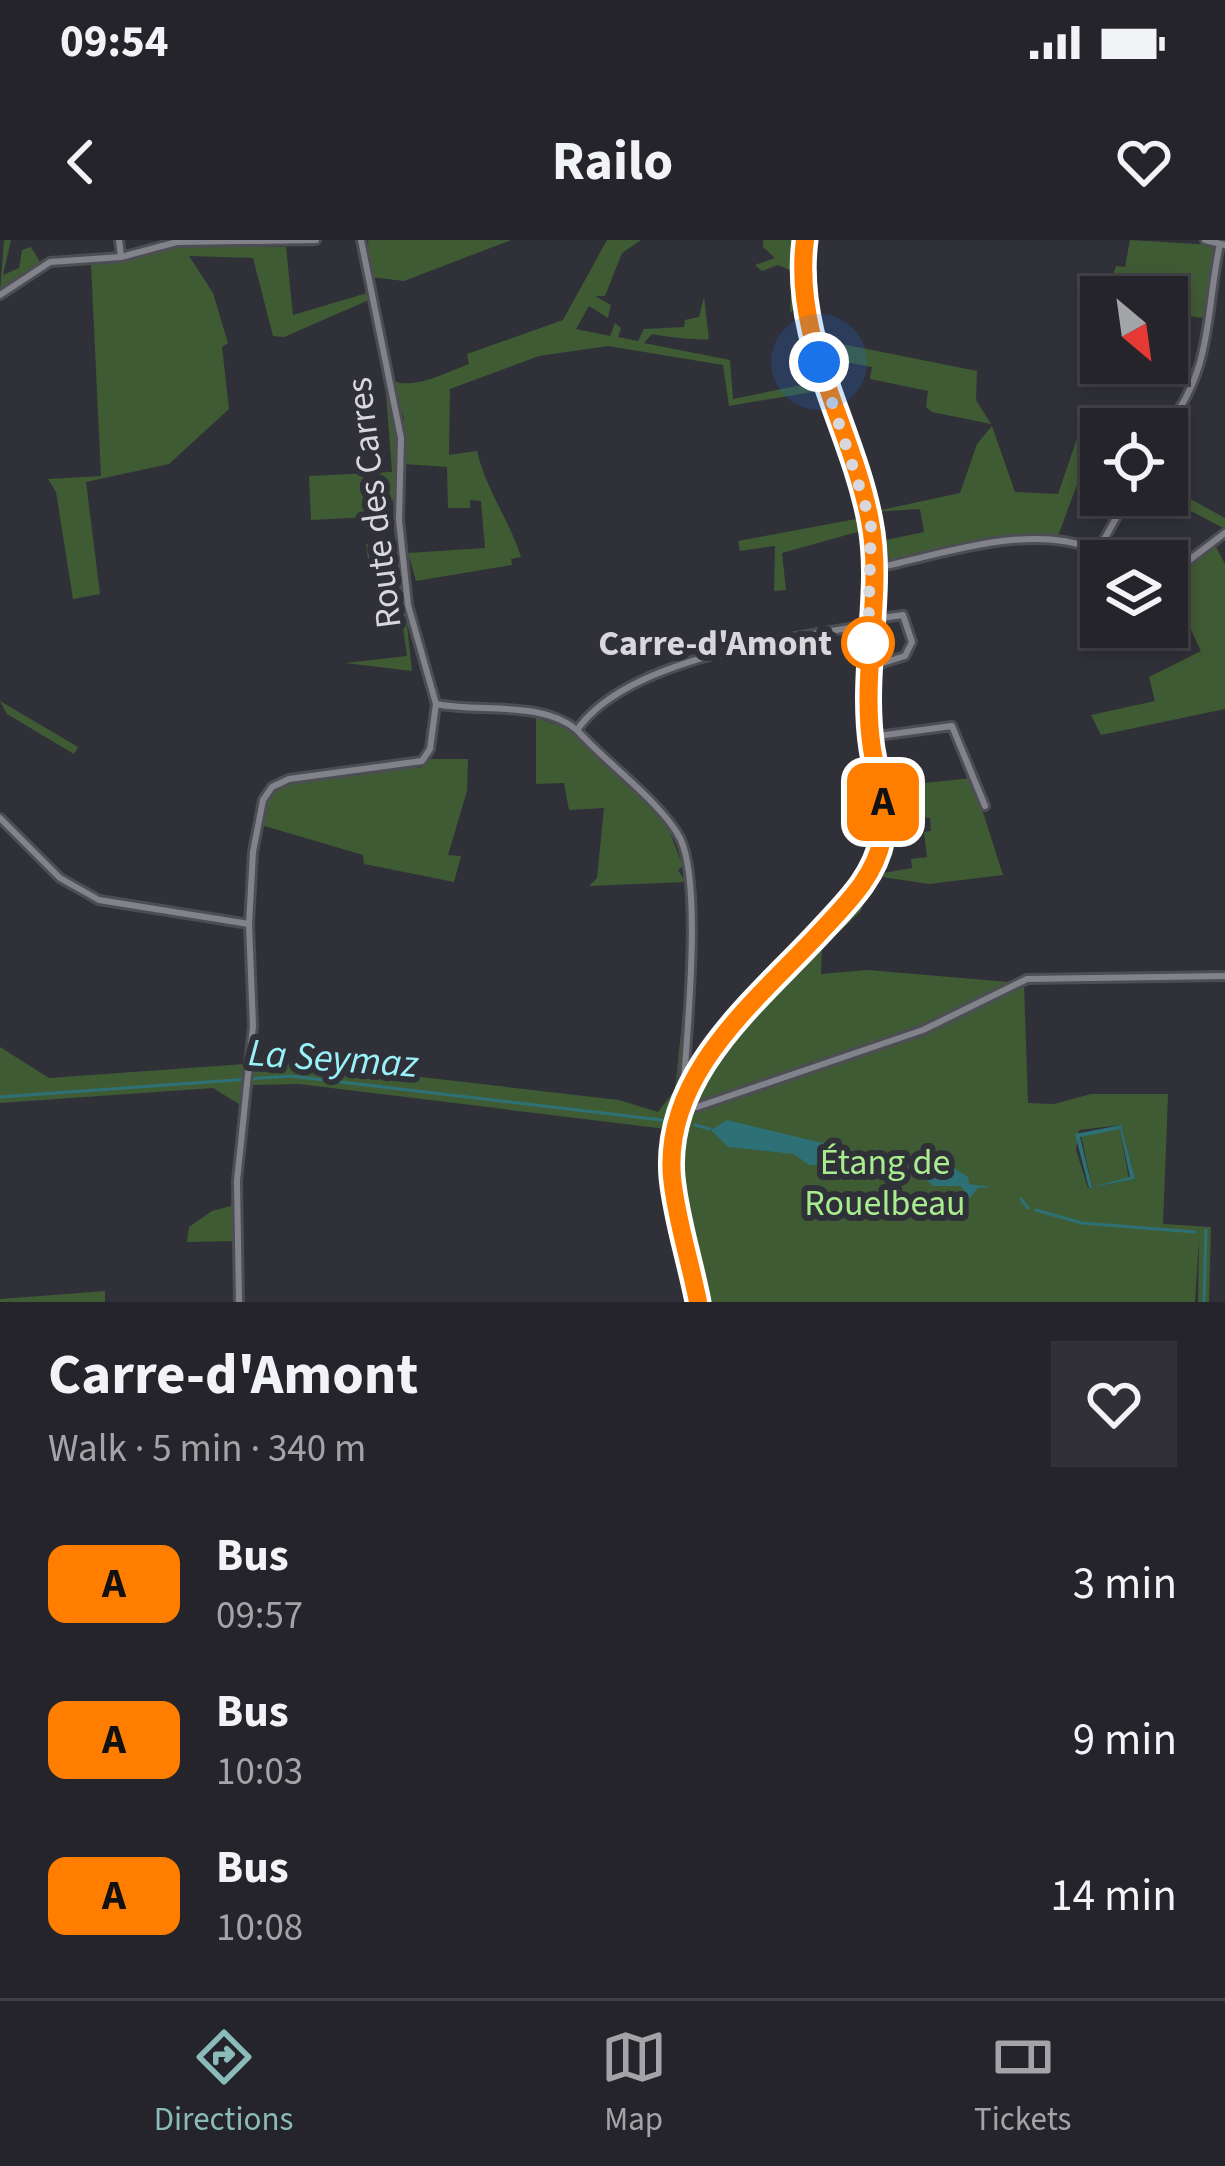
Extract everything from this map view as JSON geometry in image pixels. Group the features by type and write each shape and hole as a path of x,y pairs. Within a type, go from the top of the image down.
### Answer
{"street":[{"path":"119,240 121,257"},
{"path":"0,295 50,262 121,257 177,242 316,240"},
{"name":"Route des Carres","path":"362,240 401,438 399,520 408,605 436,704"},
{"path":"681,1103 703,1064 869,873 884,817 870,737 867,668 872,569 864,497 805,312 805,240"},
{"path":"1181,408 1207,347 1222,244 1205,240"},
{"path":"1188,561 1225,533"},
{"path":"872,569 1015,541 1080,544"},
{"path":"239,1302 236,1181 254,999 249,924 256,833 270,789 302,777 422,761 430,749 436,704 561,719 591,712 693,661 781,636 903,615 911,646 905,656 867,668"},
{"path":"577,730 591,712"},
{"path":"561,719 674,829 684,849 690,917 686,1057 672,1179 698,1302"},
{"path":"870,737 952,726 985,806"},
{"path":"0,818 60,878 99,899 249,924"},
{"path":"681,1103 697,1107 923,1030 1027,979 1225,976"},
{"path":"686,1057 703,1064"}],"green space":[{"path":"4,240 11,240 3,275 19,268 22,250 31,247 40,262 0,292"},
{"path":"368,240 511,240 404,281 370,277"},
{"path":"607,240 641,240 622,253 605,296 595,296 611,305 608,318 589,306 576,329 610,336 615,323 621,328 618,337 638,341 644,329 684,327 685,320 699,317 704,297 709,339 652,334 644,343 730,360 733,399 821,381 824,390 729,406 723,365 608,346 539,356 450,389 449,455 477,451 521,557 511,559 512,565 416,581 408,553 485,548 481,501 470,500 470,508 448,508 447,467 404,464 404,418 391,380 430,379 469,364 467,354 563,320"},
{"path":"763,240 800,240 800,302 790,313 792,271 778,265 762,271 755,265 775,258 763,247"},
{"path":"1130,240 1212,245 1216,252 1210,310 1202,318 1188,316 1188,276 1112,276 1116,266 1125,267"},
{"path":"177,246 286,247 293,315 367,293 369,300 284,337 273,336 253,258 189,256 213,293 228,343 222,347 229,409 169,464 86,482 100,594 73,599 56,492 48,479 101,476 91,264"},
{"path":"817,339 977,371 976,400 991,424 932,412 926,407 928,391 870,379 872,367 823,358"},
{"path":"386,393 397,427 396,500 389,501 389,516 311,520 309,476 392,472"},
{"path":"992,426 1015,492 1058,494 1080,430 1080,477 1058,536 889,563 886,540 924,532 920,509 872,512 960,493 977,444"},
{"path":"1188,498 1225,518 1225,529 1188,509"},
{"path":"867,517 868,529 782,553 786,590 774,591 775,546 740,551 738,541"},
{"path":"398,543 412,671 345,663 407,656 393,556 368,559 366,544"},
{"path":"1215,545 1225,564 1225,709 1101,735 1091,715 1155,701 1149,677 1201,651 1188,623 1188,564"},
{"path":"0,701 78,747 74,754 7,714"},
{"path":"536,718 573,730 667,825 683,866 678,870 686,882 589,886 597,878 604,808 569,810 564,783 536,784"},
{"path":"430,759 468,759 467,791 448,855 461,856 454,882 364,864 363,855 261,825 266,799 294,781 338,772 420,768"},
{"path":"972,778 1003,875 929,884 876,876 860,912 822,948 821,974 867,970 1009,982 925,1028 687,1105 699,1076 724,1041 753,1009 779,991 872,875 912,868 911,859 927,857 924,832 931,831 930,818 922,817 905,785"},
{"name":"Étang de Rouelbeau","path":"1024,983 1028,1103 1054,1104 1091,1094 1168,1094 1163,1224 1211,1227 1209,1302 1198,1302 1199,1238 1195,1302 701,1302 674,1163 681,1115 925,1031","holes":["1121,1125 1135,1179 1088,1188 1076,1150 1079,1130"]},
{"path":"683,1012 667,1183 666,1129 299,1084 249,1085 251,1064 300,1063 619,1100 658,1112 675,1090"},
{"path":"0,1047 49,1078 245,1064 242,1106 213,1088 0,1103"},
{"path":"1120,1129 1129,1179 1092,1187 1081,1135"},
{"path":"233,1180 237,1241 187,1242 189,1227 212,1211 231,1206"},
{"path":"105,1291 105,1302 0,1302 0,1299"}],"water":[{"path":"727,1120 893,1160 897,1168 918,1171 925,1163 950,1166 968,1177 969,1184 992,1187 978,1188 969,1199 961,1186 933,1186 918,1172 897,1169 890,1174 864,1163 854,1178 832,1166 809,1165 794,1154 728,1147 711,1130"},
{"path":"1121,1125 1135,1179 1089,1188 1075,1134","holes":["1120,1129 1130,1177 1092,1187 1080,1137"]}],"waterway":[{"name":"La Seymaz","path":"0,1097 290,1076 662,1120"},
{"name":"La Seymaz","path":"695,1125 710,1129"},
{"path":"1021,1199 1028,1208"},
{"path":"1036,1210 1082,1223 1195,1232"},
{"path":"1204,1302 1206,1230"}],"bus line":[{"name":"A","path":"698,1302 672,1179 673,1133 680,1104 721,1040 858,891 882,838 883,803 867,691 871,523 808,329 802,291 805,240"}],"place":[{"name":"Carre-d'Amont","path":"868,643"}],"route":[{"path":"819,362 871,523 868,643"}]}
